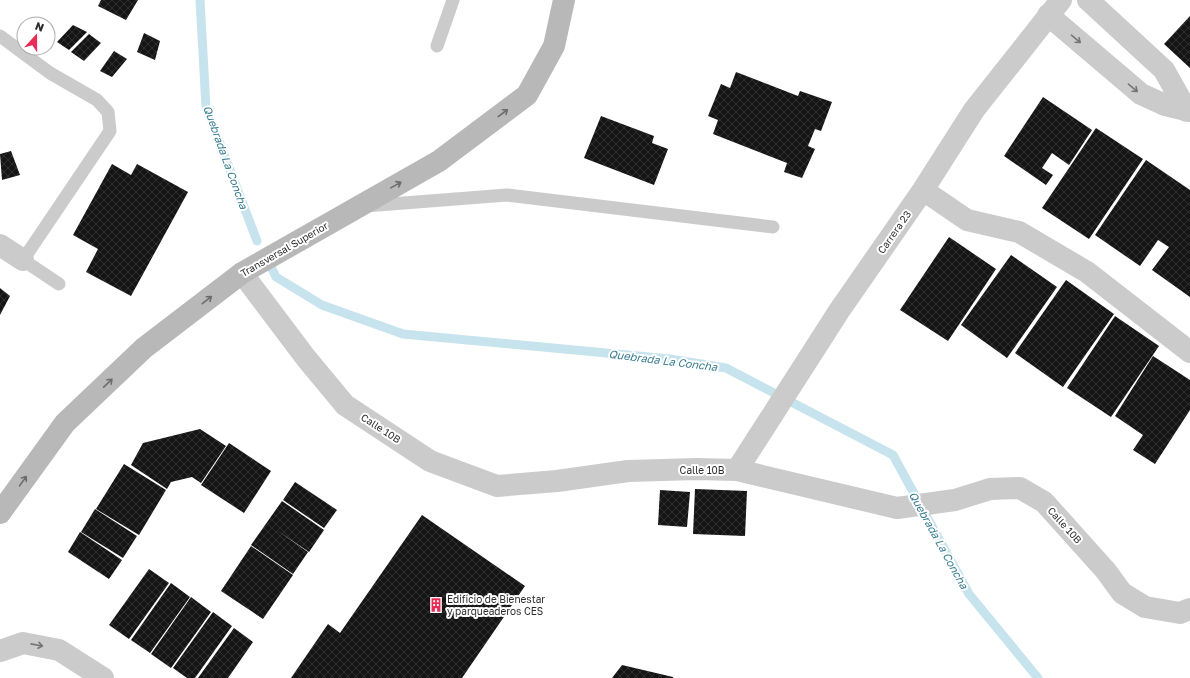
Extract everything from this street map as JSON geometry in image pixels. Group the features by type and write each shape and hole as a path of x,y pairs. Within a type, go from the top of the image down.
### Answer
{"main road":[{"name":"Transversal Superior","path":"0,513 65,424 144,348 250,269 439,161 527,95 554,46 564,0"}],"street":[{"path":"1088,0 1164,70 1189,111"},
{"path":"1055,8 1141,94 1165,105 1189,111"},
{"name":"Carrera 23","path":"738,470 839,311 923,190 974,110 1055,8"},
{"path":"923,190 967,220 1018,232 1087,272 1190,352"},
{"path":"0,245 23,260"},
{"name":"Calle 10B","path":"250,269 306,358 345,405 430,461 498,486 557,481 628,471 697,469 738,470 897,508 955,500 990,489 1020,488 1044,502 1106,571 1122,593 1145,607 1180,613 1190,609"},
{"path":"0,651 23,643 59,650 103,678"}],"lane":[{"path":"437,46 452,0"},
{"path":"0,36 50,73 97,100 108,112 110,131 23,260 59,284"},
{"path":"359,206 377,206 507,195 773,227"}],"building":[{"path":"101,0 138,0 126,20 98,6"},
{"path":"1190,16 1190,68 1164,44"},
{"path":"73,25 87,32 69,50 57,42"},
{"path":"144,33 160,41 155,60 137,52"},
{"path":"89,34 101,43 84,61 71,52"},
{"path":"114,51 127,59 112,77 100,71"},
{"path":"736,72 798,96 800,91 832,102 821,131 815,129 808,146 815,149 802,178 784,172 787,163 713,134 718,120 708,116 721,84 730,88"},
{"path":"1043,97 1092,130 1069,165 1052,153 1042,168 1053,175 1046,185 1004,156"},
{"path":"601,116 654,136 652,143 668,149 654,185 584,158"},
{"path":"1096,128 1143,159 1089,239 1042,208"},
{"path":"11,151 20,175 2,180 0,154"},
{"path":"1146,160 1190,190 1190,297 1152,270 1169,247 1158,240 1140,266 1095,235"},
{"path":"112,164 131,175 137,164 188,192 131,296 86,272 98,249 73,235"},
{"path":"949,237 996,269 948,341 900,310"},
{"path":"1011,255 1057,287 1007,358 961,325"},
{"path":"1066,280 1114,314 1063,387 1015,353"},
{"path":"0,288 10,296 0,315"},
{"path":"1115,316 1159,346 1111,417 1067,388"},
{"path":"1153,356 1190,380 1190,410 1155,464 1133,450 1143,435 1115,416"},
{"path":"200,429 226,446 201,483 192,477 171,482 167,489 131,465 143,443"},
{"path":"229,443 271,471 244,513 201,485"},
{"path":"124,464 166,490 139,535 96,509"},
{"path":"295,482 337,510 324,528 283,500"},
{"path":"695,489 747,491 745,536 693,534"},
{"path":"660,490 690,492 687,527 658,525"},
{"path":"282,501 324,530 309,552 275,529 308,552 293,574 251,545"},
{"path":"95,509 137,536 123,558 81,532"},
{"name":"Edificio de Bienestar y parqueaderos CES","path":"422,515 525,586 462,678 291,678 328,624 340,633"},
{"path":"80,532 122,560 109,579 68,552"},
{"path":"251,546 293,575 263,619 221,591"},
{"path":"149,569 169,583 129,639 109,625"},
{"path":"171,583 190,597 150,653 131,640"},
{"path":"191,597 211,612 171,668 151,654"},
{"path":"213,612 232,626 195,678 187,678 173,668"},
{"path":"234,628 253,642 228,678 198,678"},
{"path":"622,665 673,677 673,678 612,678"}],"waterway":[{"name":"Quebrada La Concha","path":"200,0 206,107 257,241"},
{"name":"Quebrada La Concha","path":"267,259 276,277 322,305 403,334 670,359 726,368 893,455 969,594 1038,678"}],"place":[{"name":"Edificio de Bienestar y parqueaderos CES","path":"436,605"}]}
